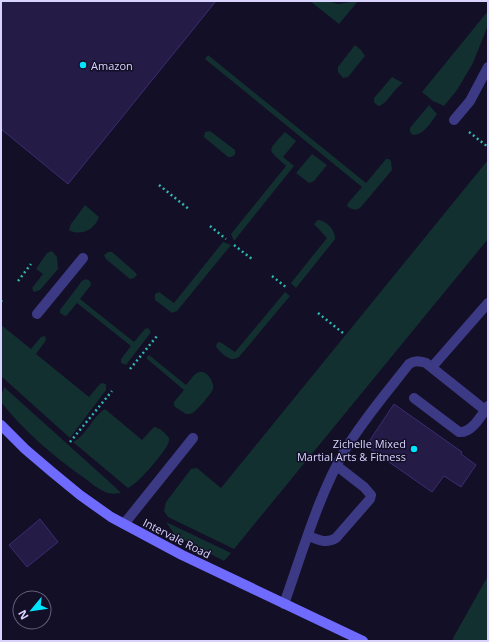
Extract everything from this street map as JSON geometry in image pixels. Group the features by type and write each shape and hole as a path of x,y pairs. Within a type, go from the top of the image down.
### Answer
{"main road":[{"name":"Intervale Road","path":"1,424 25,450 69,486 111,517 182,555 363,641"}],"lane":[{"path":"454,120 470,101 488,68"},
{"path":"37,314 83,258"},
{"path":"432,367 488,303"},
{"path":"284,604 321,501 337,466 358,430 408,364 414,361 426,363 487,408 468,430 459,432 414,398"},
{"path":"124,524 193,438"},
{"path":"308,536 324,542 331,541 336,538 370,499 369,491 337,466"}],"path":[{"path":"468,132 488,147"},
{"path":"159,185 190,210"},
{"path":"210,226 226,239"},
{"path":"234,245 252,259"},
{"path":"18,281 31,264"},
{"path":"272,276 288,288"},
{"path":"318,313 343,333"},
{"path":"130,369 157,336"},
{"path":"70,442 112,391"}],"green space":[{"path":"310,1 327,1 338,4 358,1 339,24"},
{"path":"488,11 488,25 473,63 457,90 444,106 433,101 422,92"},
{"path":"355,45 365,56 348,77 343,78 338,72 338,67"},
{"path":"208,55 366,183 386,159 391,161 392,170 361,207 352,209 347,206 362,187 205,59"},
{"path":"392,77 403,83 384,103 378,106 374,102 374,98"},
{"path":"429,105 437,114 421,133 413,135 410,132 410,128"},
{"path":"210,131 235,150 235,155 228,157 204,137 205,132"},
{"path":"285,132 296,141 283,157 294,166 234,241 231,234 286,166 272,153 271,150 274,144"},
{"path":"312,154 327,165 314,181 309,183 296,173"},
{"path":"488,160 488,239 234,549 168,517 164,511 166,502 191,469 197,468 221,488"},
{"path":"85,205 99,217 97,221 87,231 78,233 69,230 71,224"},
{"path":"318,220 321,220 330,226 334,233 335,239 296,288 291,283 327,238 314,224"},
{"path":"223,242 231,245 177,311 172,313 155,300 155,294 159,292 174,303"},
{"path":"52,251 57,257 58,269 40,290 34,292 32,288 43,274 36,269 47,253"},
{"path":"108,252 112,252 137,275 130,279 106,259 104,255"},
{"path":"86,279 90,281 91,285 80,299 134,342 145,329 148,328 151,332 126,365 121,363 121,359 131,346 77,303 67,315 65,316 60,313 60,310 82,281"},
{"path":"285,292 290,296 239,357 235,359 229,358 216,347 217,343 220,342 235,352"},
{"path":"1,325 31,349 41,337 45,336 46,340 36,354 89,397 100,384 106,384 106,390 70,438 1,376"},
{"path":"149,355 186,385 194,375 199,372 205,373 210,378 213,384 213,389 205,401 194,412 191,414 186,414 174,406 174,402 184,390 146,358"},
{"path":"4,387 121,493 109,493 98,488 69,467 38,441 1,402"},
{"path":"105,409 142,440 154,427 158,428 169,438 166,448 156,461 144,475 128,488 73,442 82,435 100,412"},
{"path":"166,522 231,553 224,561 175,535"},
{"path":"488,576 488,641 453,641 453,638"}],"building":[{"name":"Amazon","path":"1,1 216,1 68,184 1,129"},
{"name":"Zichelle Mixed Martial Arts & Fitness","path":"394,404 462,452 461,454 476,465 461,487 444,476 432,492 366,446"},
{"path":"40,519 58,542 27,567 9,545"}],"place":[{"name":"Amazon","path":"83,65"},
{"name":"Zichelle Mixed Martial Arts & Fitness","path":"414,449"}]}
